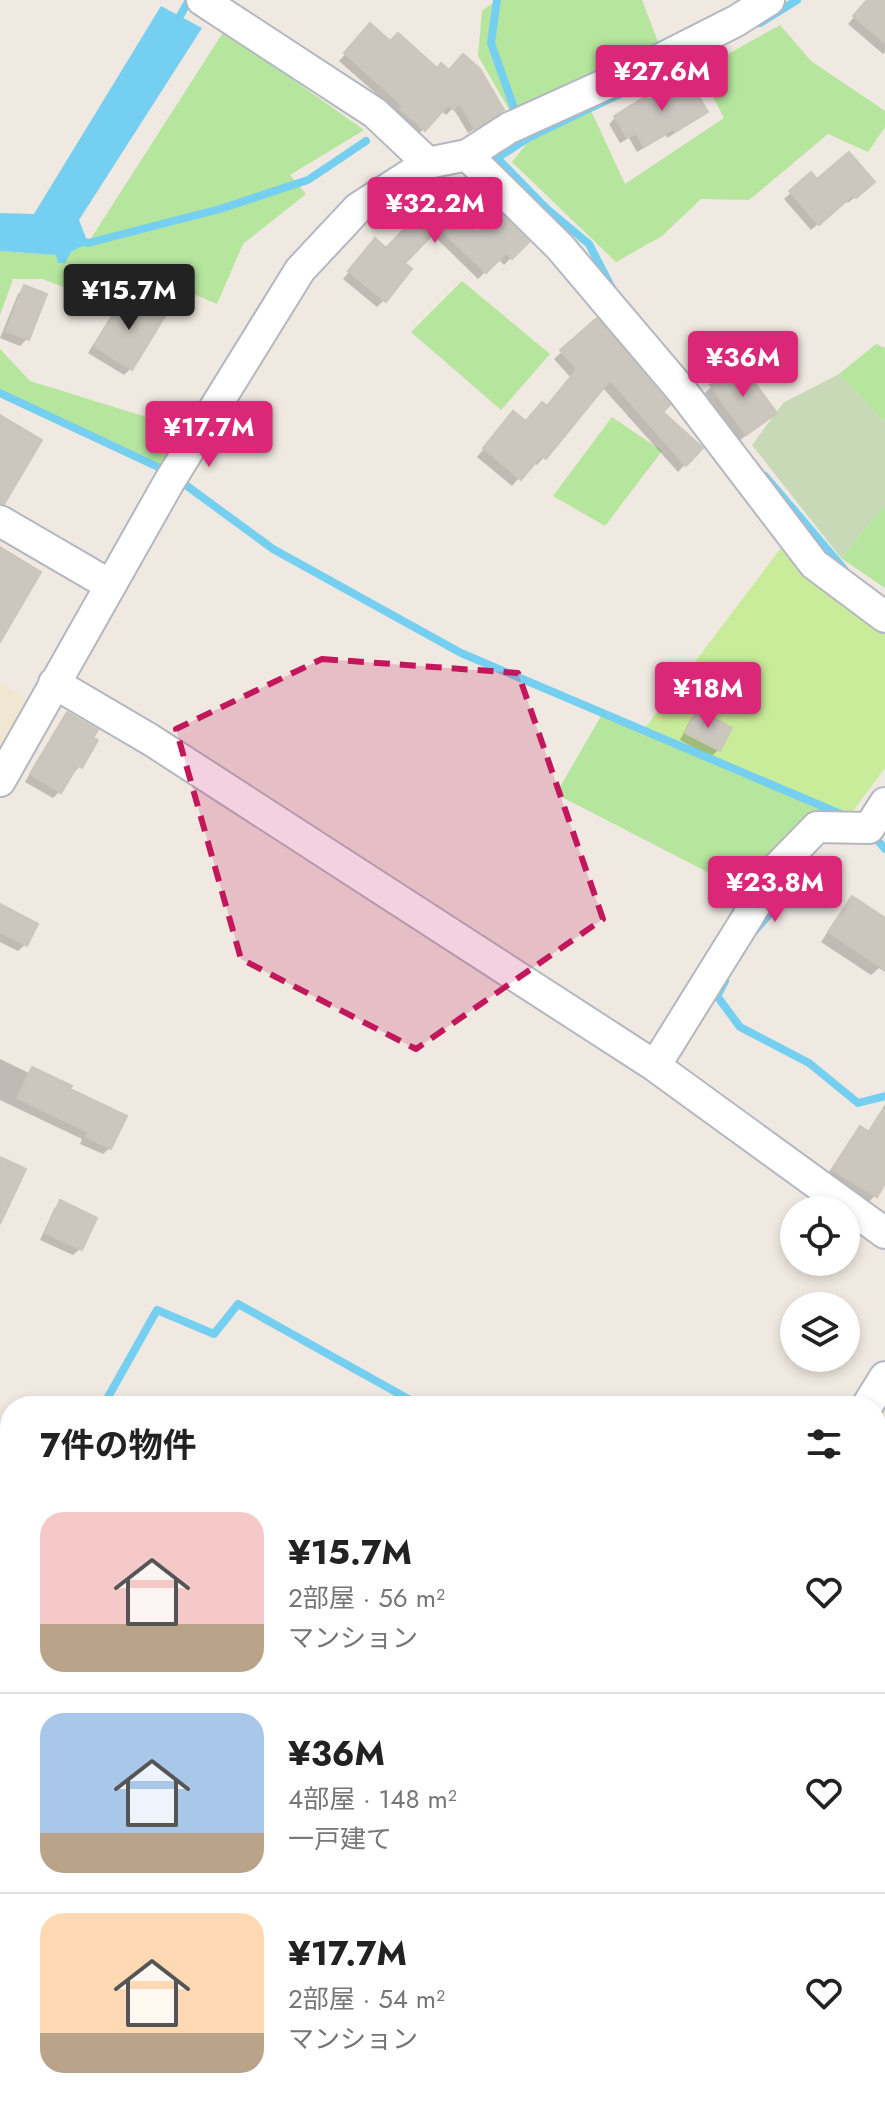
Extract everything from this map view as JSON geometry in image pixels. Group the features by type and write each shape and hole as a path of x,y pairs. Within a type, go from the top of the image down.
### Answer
{"street":[{"path":"202,0 375,113 428,163"},
{"path":"0,781 169,482 300,270 358,208 428,163 467,155 520,123 657,61 736,21 769,0"},
{"path":"467,155 560,247 682,391 814,564 885,617"},
{"path":"0,521 110,585"},
{"path":"54,683 163,748 655,1066 885,1233"},
{"path":"655,1066 780,865 817,827 869,828 885,803"},
{"path":"873,1396 885,1377"}],"highlighted area":[{"path":"322,659 518,673 603,919 416,1049 241,959 176,729"}],"shaded area":[{"path":"0,683 32,703 0,759"}],"green space":[{"path":"497,0 642,0 662,52 581,89 625,184 724,118 699,70 780,25 811,61 885,111 885,127 868,152 828,134 749,200 701,199 662,236 616,262 512,162 528,142 478,56 482,11"},
{"path":"224,31 364,130 290,175 306,194 243,244 217,304 139,271 85,295 42,279 13,279 0,315 0,251 57,255 88,243"},
{"path":"462,281 550,354 501,410 411,332"},
{"path":"876,344 885,348 885,422 839,374"},
{"path":"0,349 30,381 185,429 158,470 0,394"},
{"path":"839,374 885,422 885,505 841,558 752,445 783,403"},
{"path":"612,417 662,451 605,526 553,496"},
{"path":"885,505 885,588 841,558"},
{"path":"787,540 885,627 885,768 850,815 645,728"},
{"path":"604,711 850,815 746,892 556,794"}],"water":[{"path":"161,6 202,28 79,220 88,243 71,252 65,263 58,263 56,255 0,251 0,213 34,214"}],"building":[{"path":"867,0 885,0 885,43 853,16"},
{"path":"370,23 390,41 398,33 437,68 441,63 449,70 463,54 480,69 504,110 475,129 459,103 454,110 448,105 425,131 400,109 403,106 344,53"},
{"path":"687,77 708,112 644,147 636,133 627,138 614,116 646,96 649,100"},
{"path":"849,152 875,182 856,198 853,195 819,225 789,191 811,172 817,179"},
{"path":"433,189 477,232 498,211 529,242 512,259 506,253 486,273 439,228 405,263 412,269 386,302 348,271 375,238 386,248 422,210 417,206"},
{"path":"24,285 47,294 29,340 6,331"},
{"path":"124,297 140,308 144,302 165,316 132,370 94,346"},
{"path":"597,318 670,405 663,412 703,448 686,466 610,380 546,459 541,456 521,480 483,448 513,411 526,421 542,402 547,406 577,369 560,350"},
{"path":"740,363 777,413 746,435 710,385"},
{"path":"0,415 42,440 4,504 0,503"},
{"path":"0,547 41,572 0,642"},
{"path":"697,709 732,728 720,751 685,733"},
{"path":"67,712 98,730 93,738 98,740 82,768 78,765 61,793 30,774"},
{"path":"852,896 885,918 885,970 828,932"},
{"path":"0,904 38,924 27,946 0,932"},
{"path":"32,1067 127,1116 111,1149 86,1137 88,1132 17,1098"},
{"path":"885,1106 885,1183 877,1197 832,1170 860,1126 869,1132"},
{"path":"0,1157 26,1169 0,1224"},
{"path":"60,1200 97,1218 82,1250 45,1233"}],"waterway":[{"path":"180,16 189,0"},
{"path":"497,0 491,43 519,117"},
{"path":"760,23 797,0"},
{"path":"614,292 589,244 547,209 497,158 530,137 620,94"},
{"path":"80,241 88,243 220,209 308,180 366,141"},
{"path":"0,393 160,468"},
{"path":"765,476 844,569"},
{"path":"187,486 273,549 461,653 843,815"},
{"path":"879,842 885,849"},
{"path":"754,932 787,893"},
{"path":"725,981 717,996 740,1027 809,1063 858,1103 885,1096"},
{"path":"109,1396 157,1310 214,1334 238,1304 403,1396"}]}
